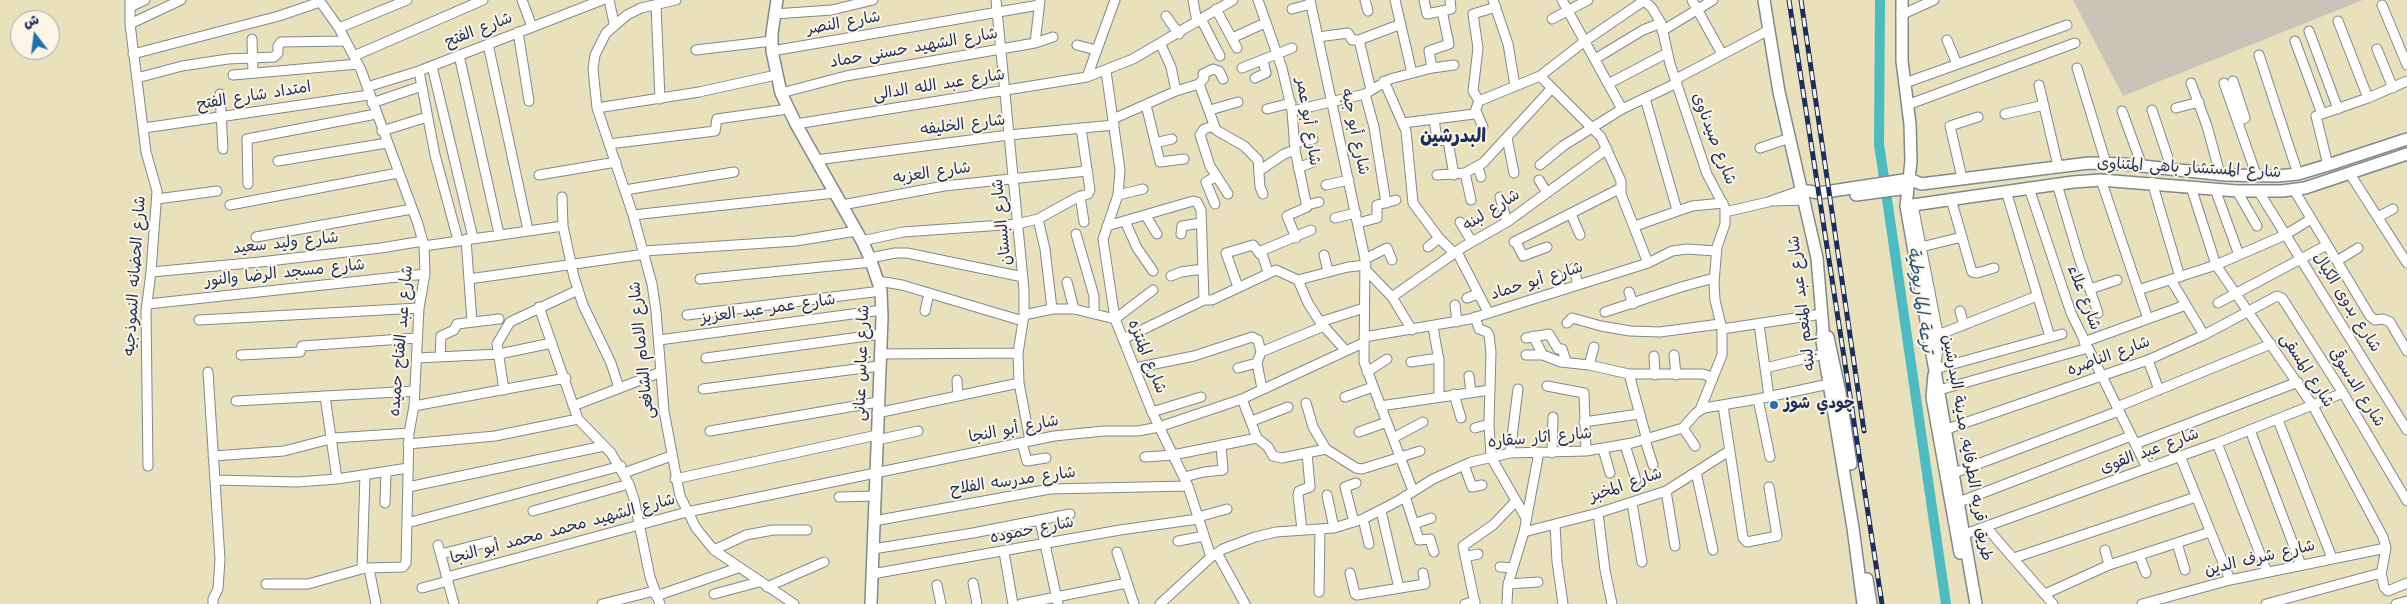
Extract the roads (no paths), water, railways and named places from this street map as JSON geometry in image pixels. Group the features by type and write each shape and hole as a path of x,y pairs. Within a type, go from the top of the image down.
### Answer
{"street":[{"path":"130,4 145,0"},
{"path":"130,24 181,0"},
{"path":"339,28 407,0"},
{"path":"234,75 356,60 484,0"},
{"path":"522,0 532,27"},
{"name":"شارع الفتح","path":"369,95 459,54 602,0"},
{"path":"609,0 614,24 627,15 676,0"},
{"name":"شارع عباس عنانى","path":"777,0 772,46 776,75 781,93 796,124 859,236 871,260 880,286 882,334 876,438 871,604"},
{"path":"774,14 832,10 872,0"},
{"name":"شارع البستان","path":"996,0 1023,276 1024,318 1018,353 1019,383 1026,442"},
{"path":"1087,77 1115,0"},
{"path":"1193,0 1199,20 1220,56"},
{"name":"شارع عبد الله الدالى","path":"796,124 1087,77 1161,45 1233,0"},
{"name":"شارع أبو عمر","path":"1258,0 1277,54 1292,107 1298,168 1307,205"},
{"path":"1365,0 1368,11"},
{"path":"1395,0 1412,73"},
{"path":"1424,0 1427,14 1451,9 1450,0"},
{"path":"1562,0 1622,109"},
{"path":"1552,19 1588,0"},
{"path":"1479,101 1540,76 1644,0"},
{"name":"شارع صيدناوى","path":"1644,0 1658,15 1667,53 1707,174 1723,203 1725,212 1725,224 1716,251 1714,278 1715,300 1721,327 1722,355 1700,410"},
{"path":"1692,0 1722,54"},
{"path":"1595,59 1643,30 1662,27 1713,0"},
{"name":"شارع عبد المنعم لبنه","path":"1764,0 1767,31 1817,258 1824,354 1853,528 1863,604"},
{"name":"طريق قريه الطرفايه, مدينة البدرشين","path":"1902,0 1901,15 1905,83 1910,134 1909,205 1935,369 1947,429 1976,604"},
{"path":"1901,15 1934,0"},
{"path":"133,54 280,16 319,1"},
{"name":"شارع عبد الفتاح حميده","path":"266,584 308,584 365,569 405,566 406,563 408,444 414,406 419,308 425,274 423,244 412,209 356,60 339,28 319,1"},
{"path":"1292,9 1311,2"},
{"name":"شارع أبو جبه","path":"1311,2 1356,213 1365,265 1363,340 1367,372 1401,458 1414,524"},
{"path":"1483,126 1476,112 1479,101 1473,91 1478,48 1473,14 1496,2 1508,44 1515,86"},
{"path":"1035,43 1040,3"},
{"name":"شارع النصر","path":"696,50 772,46 998,12 1040,3"},
{"name":"شارع الحضانه النموذجيه","path":"130,4 133,54 146,152 157,191 145,370 148,466"},
{"path":"656,5 660,99"},
{"path":"2382,5 2407,65"},
{"path":"1216,9 1238,48"},
{"path":"1432,68 1429,51 1449,44 1442,12"},
{"path":"1166,16 1179,34"},
{"path":"2338,22 2368,98"},
{"path":"1232,38 1265,23"},
{"name":"شارع الامام الشافعى","path":"614,24 606,33 595,55 594,84 597,108 645,253 654,297 664,411 675,479 687,512 696,528 714,550 794,604"},
{"path":"1318,37 1348,33 1352,40 1359,40 1401,24"},
{"path":"1905,83 2067,25"},
{"path":"1540,165 1563,146 1622,109 1767,31"},
{"path":"2309,31 2338,108"},
{"path":"518,32 529,100"},
{"name":"شارع الشهيد حسنى حماد","path":"781,93 846,76 1035,43 1053,37"},
{"path":"252,39 254,73"},
{"path":"1359,40 1386,203"},
{"path":"1947,40 1957,64"},
{"path":"137,78 182,66 228,59 277,56 279,43 281,42 346,41"},
{"path":"2295,41 2322,114"},
{"path":"1907,105 2075,43"},
{"path":"488,44 528,230"},
{"path":"1077,45 1096,50"},
{"path":"1161,45 1170,67 1176,91"},
{"path":"1242,68 1292,48"},
{"path":"2377,49 2393,88"},
{"path":"1608,84 1667,53"},
{"path":"459,54 499,234"},
{"path":"2259,55 2298,174"},
{"path":"1255,78 1266,73 1263,61"},
{"path":"1267,109 1332,102 1368,92 1384,81 1432,68 1454,65"},
{"path":"432,66 466,239 472,322"},
{"path":"2077,68 2106,164"},
{"path":"1223,79 1219,71 1212,69 1203,74 1204,78 1201,86 1214,126 1220,133 1252,153 1260,166 1260,186 1263,194"},
{"name":"شارع المنتزه","path":"1106,70 1120,170 1118,195 1103,245 1115,319 1152,412 1188,486 1204,536 1246,604"},
{"path":"419,71 427,118 466,239"},
{"path":"597,108 660,99 776,75"},
{"path":"1540,76 1593,127 1607,149 1621,181 1621,194 1648,263"},
{"path":"1384,81 1408,139 1413,203 1439,238 1455,252 1488,312"},
{"path":"2328,165 2315,118 2407,81"},
{"path":"2228,82 2245,118 2238,121 2257,177"},
{"path":"2191,83 2215,151 2220,174"},
{"path":"2039,85 2058,166"},
{"path":"369,95 422,86"},
{"name":"شارع الخليفه","path":"816,160 1009,135 1081,128 1114,122 1176,91 1201,86"},
{"path":"1437,175 1465,173 1478,167 1552,88"},
{"path":"220,94 223,149"},
{"name":"امتداد شارع الفتح","path":"144,128 369,95"},
{"path":"1644,98 1677,210"},
{"path":"1210,110 1238,102"},
{"path":"2176,108 2199,102"},
{"path":"1146,105 1160,162 1184,159"},
{"path":"2005,114 2044,105"},
{"path":"609,144 715,131 717,119 788,109"},
{"path":"2152,110 2172,170"},
{"path":"2122,111 2142,166"},
{"path":"1403,123 1476,112"},
{"path":"248,184 247,139 376,114"},
{"path":"1962,178 1950,126 1978,117"},
{"path":"382,131 427,118"},
{"path":"1434,119 1437,140 1448,141 1454,175"},
{"path":"1214,126 1204,129 1200,135 1206,156 1228,194"},
{"path":"469,279 645,253 1017,224 1038,219 1090,192 1081,128"},
{"path":"1507,138 1514,173"},
{"path":"1760,148 1790,138"},
{"name":"شارع المستشار باهى المتناوى","path":"1909,184 2058,166 2106,164 2257,177 2298,174 2407,138"},
{"path":"1155,143 1172,139"},
{"path":"1259,171 1295,147 1313,139"},
{"path":"278,161 387,142"},
{"name":"شارع لبنه","path":"1392,297 1455,252 1507,222 1607,149"},
{"name":"شارع المستشار باهى المتناوى","path":"1909,205 2057,184 2101,180 2152,182 2237,191 2294,190 2350,174 2407,154"},
{"path":"539,175 616,162"},
{"path":"1298,168 1313,162"},
{"path":"1478,167 1481,177"},
{"name":"شارع العزبه","path":"842,205 918,190 1087,171"},
{"path":"625,190 734,172"},
{"path":"230,205 398,173"},
{"path":"1465,173 1472,200"},
{"path":"2350,174 2407,263"},
{"path":"1215,204 1206,182 1217,176"},
{"path":"1326,185 1349,180"},
{"path":"1539,180 1547,193"},
{"path":"2101,180 2148,319"},
{"path":"2152,182 2175,278 2186,305 2204,335"},
{"path":"1725,212 1803,195 1892,190 1909,184"},
{"path":"1855,191 1909,184"},
{"path":"2057,184 2098,313"},
{"name":"شارع المسقى","path":"2192,186 2216,265 2313,406 2383,537 2386,548"},
{"path":"1547,247 1523,256 1515,242 1621,188"},
{"name":"شارع علاء","path":"2029,188 2060,282 2086,345 2147,468"},
{"path":"1118,195 1143,189"},
{"path":"2215,189 2239,255"},
{"path":"2294,190 2370,316 2375,320 2384,319 2390,322 2407,351"},
{"path":"157,199 217,191"},
{"path":"2006,191 2050,337"},
{"path":"2237,191 2257,226"},
{"name":"شارع بدوى الكيال","path":"2259,192 2407,430"},
{"path":"633,215 835,193"},
{"path":"1080,196 1084,222"},
{"path":"562,197 563,226 570,264 578,290 611,363 619,388"},
{"path":"1500,197 1507,222"},
{"path":"1951,199 1972,272 1978,273 1994,268"},
{"path":"1358,223 1378,218 1376,206 1396,200"},
{"path":"1108,226 1193,201 1200,206 1204,300"},
{"path":"1296,238 1287,216 1306,208 1307,205 1319,202"},
{"path":"1635,226 1692,206 1723,203"},
{"path":"1909,205 1921,247 1938,335 1931,392 1969,604"},
{"path":"256,237 412,209"},
{"path":"2378,217 2392,209"},
{"path":"1335,218 1356,213"},
{"path":"1571,214 1580,235"},
{"path":"1146,216 1157,234"},
{"path":"1038,219 1045,250 1052,309"},
{"path":"2138,290 2216,265 2285,235 2311,219"},
{"path":"1125,222 1137,248 1153,271"},
{"path":"1460,222 1472,242"},
{"path":"1181,234 1182,226 1201,223"},
{"name":"شارع وليد سعيد","path":"152,272 423,244 563,226"},
{"path":"1260,254 1262,250 1296,238 1310,230"},
{"path":"1076,234 1094,296 1094,312"},
{"path":"1530,234 1537,251"},
{"path":"1428,247 1439,238"},
{"path":"1921,247 1962,238"},
{"path":"1238,287 1226,253 1253,244 1268,272"},
{"path":"2218,303 2327,246"},
{"path":"1123,339 1204,300 1212,300 1268,272 1276,270 1298,280 1328,271 1365,265 1387,248 1392,260"},
{"path":"2337,261 2358,248"},
{"name":"شارع أبو حماد","path":"1262,389 1346,351 1363,340 1475,317 1648,263 1672,251 1687,249 1716,251"},
{"path":"700,279 871,260 895,253 1023,276"},
{"path":"1324,255 1328,271"},
{"path":"1365,265 1392,297 1412,330"},
{"path":"1574,268 1578,285"},
{"path":"1171,276 1184,271 1203,270"},
{"name":"شارع مسجد الرضا والنور","path":"148,304 425,274"},
{"path":"1556,274 1561,290"},
{"path":"1605,312 1681,286 1714,278"},
{"path":"1298,280 1308,303 1322,324 1346,351"},
{"path":"2090,288 2118,280"},
{"path":"1067,282 1074,309"},
{"path":"687,315 898,284 1024,318 1052,309 1074,309 1094,312 1115,319 1154,290"},
{"path":"504,390 498,354 498,340 506,333 510,322 578,290"},
{"path":"1629,292 1633,304"},
{"path":"925,311 929,293"},
{"path":"1467,298 1478,294"},
{"path":"1938,335 2037,296"},
{"name":"شارع الناصره","path":"1947,429 2148,360 2204,335 2275,297"},
{"name":"شارع الدسوقى","path":"2275,297 2282,298 2343,393 2407,501"},
{"path":"1455,305 1457,322"},
{"path":"1939,390 2086,345 2186,305"},
{"path":"539,307 566,378 578,418 604,446 622,470 629,484 656,599"},
{"path":"199,320 419,308"},
{"path":"1261,352 1322,324 1364,308"},
{"name":"شارع عمر عبد العزيز","path":"658,340 882,310"},
{"path":"1960,311 1964,325"},
{"path":"1567,323 1572,318 1630,331 1660,332 1759,324 1822,314"},
{"path":"1475,317 1479,329 1487,332 1489,335 1491,352 1489,424 1491,457 1526,518"},
{"path":"440,357 443,334 454,330 457,324 499,319"},
{"path":"1759,324 1769,397"},
{"path":"1433,327 1439,358 1440,396"},
{"path":"1823,328 1829,340 1840,393 1871,604"},
{"path":"706,358 882,334"},
{"path":"1543,355 1530,337 1549,334 1558,349 1562,349 1566,361"},
{"path":"1935,369 2062,334"},
{"path":"1135,368 1194,356 1252,337 1258,340 1261,352 1257,363 1262,389"},
{"path":"241,355 300,352 302,346 418,338"},
{"path":"416,358 498,354 552,342"},
{"path":"1954,473 2118,409 2271,344"},
{"path":"1589,364 1594,348"},
{"path":"704,389 880,360 1018,353"},
{"path":"1526,354 1543,355 1629,374 1703,374 1712,377"},
{"path":"1765,368 1824,354"},
{"path":"1674,355 1676,375"},
{"path":"1654,356 1655,375"},
{"path":"1411,362 1439,358"},
{"path":"1367,372 1387,360"},
{"path":"2148,360 2159,390"},
{"path":"1238,368 1257,363"},
{"path":"208,372 220,559 218,589 213,599 213,604"},
{"path":"573,406 661,372"},
{"path":"1629,374 1653,465"},
{"path":"1469,376 1471,392"},
{"path":"414,406 566,378"},
{"path":"957,380 958,396"},
{"path":"1959,502 2298,382"},
{"path":"710,431 958,396 1019,383"},
{"path":"1700,410 1829,384"},
{"path":"1547,386 1584,393 1586,451"},
{"path":"1345,397 1373,387"},
{"name":"شارع أبو النجا","path":"687,512 1026,442 1079,433 1128,432 1159,427 1242,399 1262,389"},
{"path":"1510,454 1518,389"},
{"path":"1380,406 1490,390"},
{"path":"236,401 415,391"},
{"name":"شارع عبد القوى","path":"1965,534 2217,443 2343,393"},
{"path":"1454,394 1461,418"},
{"path":"325,396 337,479"},
{"path":"1152,412 1201,398"},
{"path":"1242,399 1257,438 1277,458 1326,449"},
{"path":"1758,399 1770,457"},
{"path":"1306,403 1313,428 1326,449 1356,468 1362,469 1420,451"},
{"path":"1723,406 1743,538 1747,542 1777,536 1769,487"},
{"path":"1252,421 1288,407"},
{"name":"شارع اثار سقاره","path":"1160,604 1172,600 1214,555 1255,537 1302,530 1334,528 1359,521 1381,511 1433,478 1464,465 1491,457 1540,452 1586,451 1646,440 1683,428 1700,410"},
{"path":"1584,422 1640,414"},
{"path":"1552,453 1553,417"},
{"path":"408,444 495,436 578,418"},
{"path":"2278,420 2332,558"},
{"path":"1358,432 1387,422"},
{"path":"1393,438 1423,422"},
{"path":"1475,428 1489,424"},
{"path":"1683,428 1696,446"},
{"path":"675,479 918,430"},
{"path":"2250,430 2300,564"},
{"path":"213,456 284,451 331,438 409,433"},
{"path":"1145,457 1173,455 1257,438"},
{"path":"1026,442 1027,461 1046,458"},
{"path":"2217,443 2268,572"},
{"path":"1184,477 1224,470 1221,445"},
{"path":"1625,445 1636,480"},
{"path":"408,487 604,446"},
{"path":"1603,449 1610,473"},
{"name":"شارع المخبز","path":"1524,532 1598,513 1666,491 1729,451"},
{"path":"1507,604 1508,584 1524,532 1540,452"},
{"path":"1302,530 1298,495 1299,491 1310,487 1307,453"},
{"path":"407,523 622,470 671,456"},
{"path":"2180,456 2230,580"},
{"path":"1464,465 1472,487 1482,485"},
{"path":"215,480 296,482 365,476 408,468"},
{"path":"385,503 386,472"},
{"path":"1696,472 1713,550"},
{"path":"365,476 365,569 376,604"},
{"path":"1356,483 1346,486 1345,489 1369,544"},
{"path":"533,511 629,484"},
{"name":"شارع مدرسه الفلاح","path":"874,520 1050,489 1188,486"},
{"path":"1666,491 1674,546"},
{"path":"1327,495 1334,528"},
{"path":"839,497 875,496"},
{"path":"2014,558 2196,496"},
{"path":"1465,604 1475,603 1464,545 1493,525 1516,501"},
{"path":"1632,503 1642,562"},
{"name":"شارع حموده","path":"872,574 1198,518 1227,509"},
{"path":"1381,511 1399,588"},
{"name":"شارع الشهيد محمد محمد أبو النجا","path":"422,588 687,512"},
{"path":"1598,513 1612,604"},
{"path":"873,549 1070,514"},
{"path":"1431,518 1414,524 1419,540 1430,539 1434,552"},
{"path":"1040,520 1057,601"},
{"path":"1555,524 1557,562 1563,604"},
{"path":"1986,527 2053,604"},
{"path":"714,550 746,535 785,530 807,530"},
{"path":"1319,592 1320,530"},
{"path":"2045,594 2109,566 2210,532"},
{"path":"1178,541 1204,536"},
{"path":"454,604 439,550 492,541"},
{"path":"2177,543 2185,570"},
{"path":"2386,548 2381,575 2384,587 2388,591 2407,584"},
{"name":"شارع شرف الدين","path":"2142,604 2230,580 2300,564 2386,548"},
{"path":"2104,550 2109,566"},
{"path":"1004,552 1013,604"},
{"path":"1116,552 1134,604"},
{"path":"1465,557 1478,554"},
{"path":"2140,555 2146,573"},
{"path":"714,594 763,584 824,562"},
{"path":"1500,567 1513,568"},
{"path":"602,604 656,599 738,568"},
{"path":"1350,573 1356,595 1425,584 1423,573"},
{"path":"2266,604 2369,576 2381,575"},
{"path":"1508,584 1538,582"},
{"path":"974,583 977,604"},
{"path":"1021,604 1057,601 1127,583"},
{"path":"937,584 940,604"},
{"path":"2396,604 2407,601"}],"waterway":[{"name":"ترعة الماريوطية","path":"1880,0 1879,144 1946,604"}],"railway":[{"path":"1789,0 1882,604"},
{"path":"1801,0 1864,431"}],"place":[{"name":"چودي شوز","path":"1774,405"}],"district":[{"name":"البدرشين","path":"1453,138"}]}
